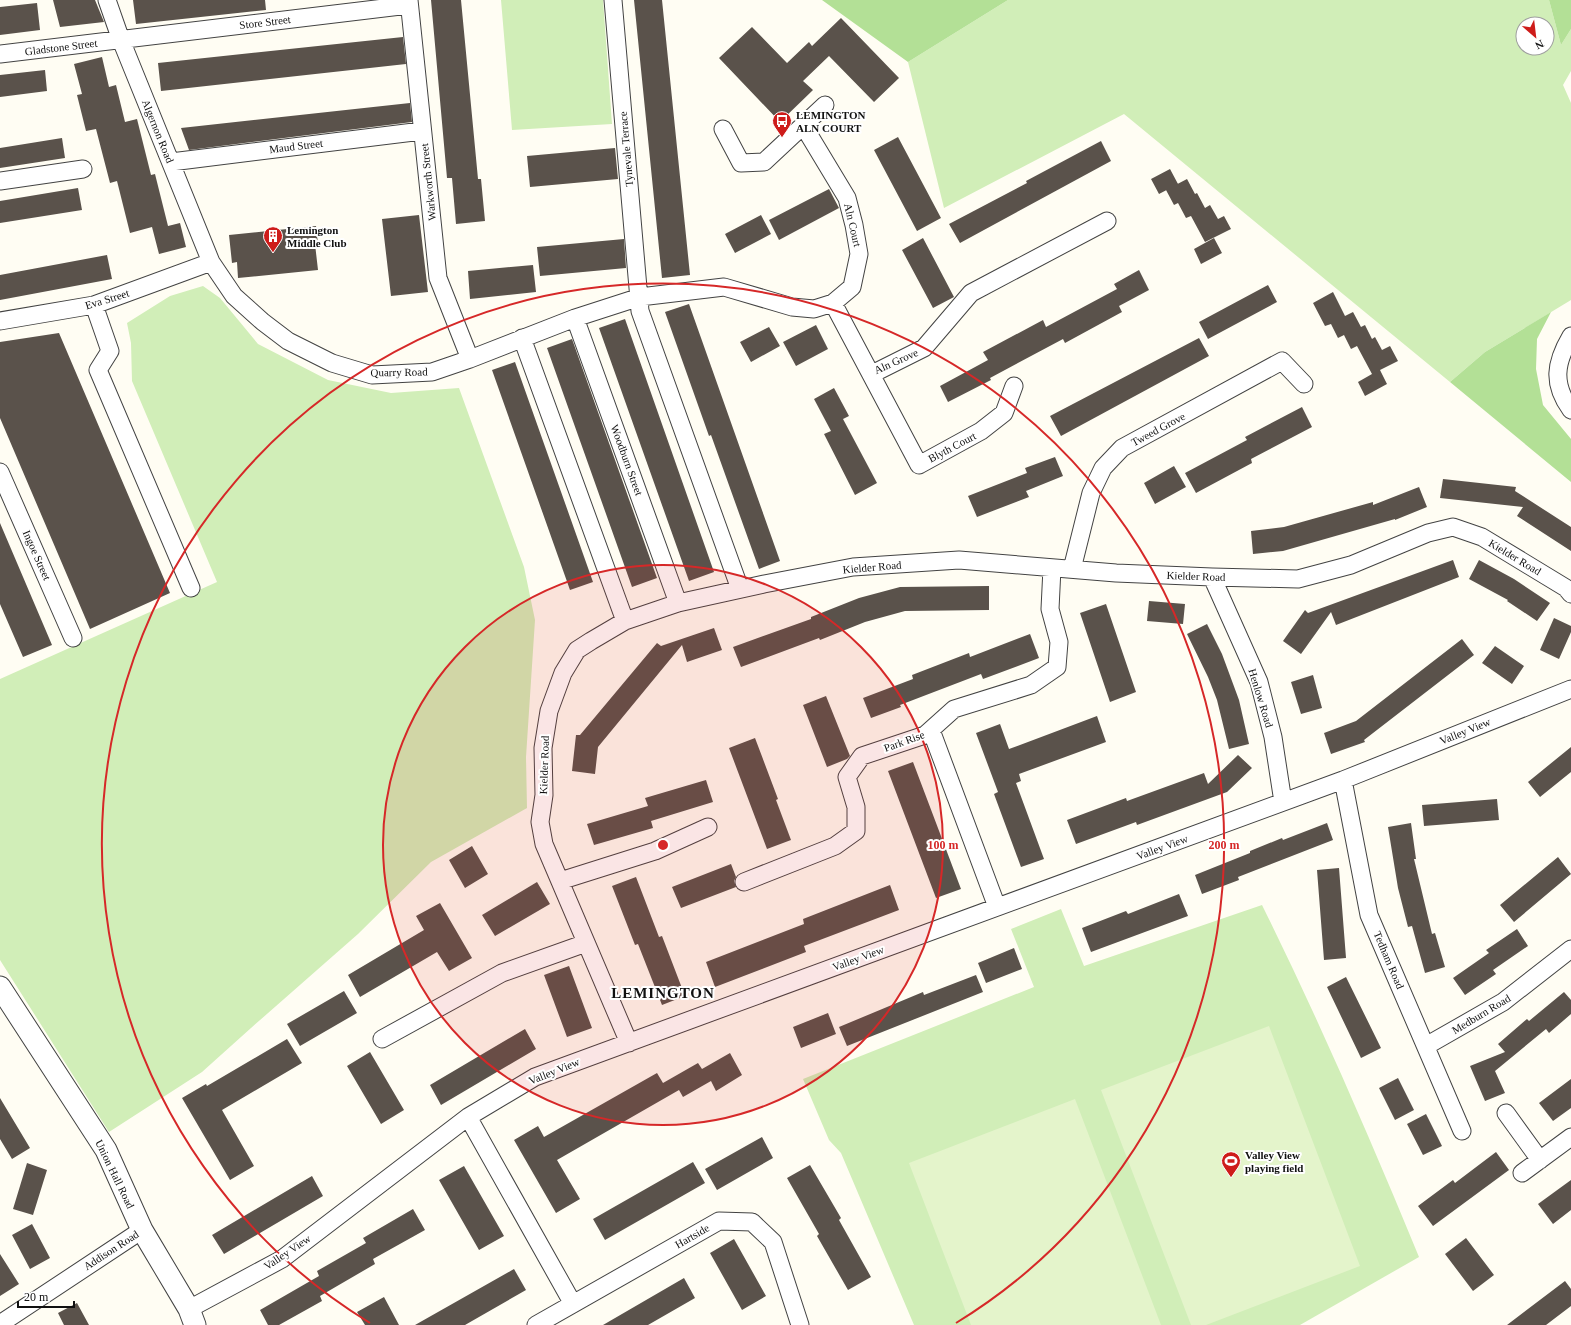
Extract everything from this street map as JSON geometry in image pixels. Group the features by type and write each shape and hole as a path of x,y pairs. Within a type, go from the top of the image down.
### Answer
{"street":[{"name":"Algernon Road","path":"107,0 121,40 211,262"},
{"name":"Tynevale Terrace","path":"613,0 640,297 640,311 740,589"},
{"name":"Store Street","path":"121,40 409,2"},
{"name":"Warkworth Street","path":"409,2 438,278 470,359"},
{"name":"Gladstone Street","path":"0,54 121,40"},
{"path":"723,129 741,163 764,162 825,105"},
{"name":"Aln Court","path":"803,125 847,198 854,225 859,254 852,287 834,303"},
{"name":"Maud Street","path":"171,162 422,131"},
{"path":"0,181 83,169"},
{"name":"Aln Grove","path":"834,303 872,374 924,348 971,293 1107,221"},
{"name":"Quarry Road","path":"211,262 234,296 263,322 288,341 332,363 372,375 432,372 470,359 575,318 640,297"},
{"name":"Eva Street","path":"0,321 94,305 211,262"},
{"path":"640,297 724,288 792,307 814,309 834,303"},
{"path":"94,305 110,351 98,370 191,588"},
{"name":"Woodburn Street","path":"575,318 678,603"},
{"path":"1571,336 1564,348 1557,370 1563,400 1571,410"},
{"path":"522,338 625,621"},
{"name":"Tweed Grove","path":"1072,569 1091,493 1104,468 1122,448 1282,361 1304,384"},
{"name":"Blyth Court","path":"872,374 918,465 981,431 1004,413 1014,386"},
{"name":"Ingoe Street","path":"0,472 73,638"},
{"name":"Kielder Road","path":"629,1043 544,844 540,822 544,795 543,748 549,711 563,673 577,650 625,621 678,603 740,589 853,567 959,560 1052,568 1212,577 1298,579 1351,565 1428,533 1453,526 1482,537 1566,588 1571,594"},
{"name":"Park Rise","path":"744,882 836,846 856,831 856,807 847,777 862,756 925,735 954,709 1031,685 1057,668 1059,642 1050,609 1052,568"},
{"name":"Henlow Road","path":"1212,577 1259,682 1273,737 1283,802"},
{"name":"Valley View","path":"192,1317 282,1259 468,1117 535,1077 1343,780 1571,690"},
{"path":"931,730 997,907"},
{"name":"Tedham Road","path":"1343,780 1369,915 1462,1131"},
{"path":"560,881 655,851 708,827"},
{"path":"382,1039 502,973 586,943"},
{"name":"Medburn Road","path":"1426,1046 1503,1002 1571,949"},
{"name":"Union Hall Road","path":"0,987 106,1150 142,1230 192,1317"},
{"path":"1506,1113 1540,1160"},
{"path":"468,1117 573,1304"},
{"path":"1522,1173 1571,1137"},
{"name":"Hartside","path":"536,1325 719,1221 752,1222 773,1242 800,1325"},
{"name":"Addison Road","path":"0,1324 142,1230"}],"green space":[{"path":"501,0 603,0 612,124 512,130"},
{"path":"822,0 1008,0 908,62"},
{"path":"1008,0 1549,0 1553,16 1515,16 1515,56 1555,56 1555,22 1561,45 1571,29 1571,71 1563,85 1571,103 1571,300 1485,352 1450,382 1124,114 944,208 908,62"},
{"path":"1549,0 1571,0 1571,29 1561,45 1555,22 1555,16 1553,16"},
{"path":"203,286 220,298 258,344 328,380 391,393 459,388 524,567 535,620 526,757 527,808 431,862 358,934 202,1072 109,1132 0,960 0,679 217,582 132,381 131,343 127,323 170,296"},
{"path":"1551,312 1537,339 1536,369 1543,405 1571,439 1571,482 1450,382 1485,352"},
{"path":"1262,905 1344,1080 1419,1257 1300,1325 914,1325 841,1153 829,1140 803,1079 1034,987 1011,929 1061,909 1084,966"},
{"name":"Valley View playing field","path":"1269,1026 1360,1266 1206,1325 1191,1325 1101,1090"},
{"path":"1075,1099 1161,1325 971,1325 909,1163"}],"building":[{"path":"53,0 95,0 104,22 60,27"},
{"path":"133,0 265,0 266,10 136,24"},
{"path":"431,0 461,0 478,179 481,179 485,221 456,224 452,178 447,178"},
{"path":"634,0 662,0 690,275 662,278"},
{"path":"37,3 40,30 0,35 0,7"},
{"path":"841,18 899,78 874,102 829,56 803,81 813,90 780,122 719,58 752,27 787,63 809,42 812,46"},
{"path":"403,37 406,64 161,91 158,63"},
{"path":"102,57 109,87 116,85 125,122 137,119 151,175 155,174 168,226 180,223 186,247 159,254 152,227 130,233 117,181 110,183 96,129 86,131 77,95 82,94 74,64"},
{"path":"45,70 47,91 0,97 0,75"},
{"path":"410,103 412,122 189,150 181,128"},
{"path":"898,137 941,218 917,231 874,150"},
{"path":"62,138 65,158 0,168 0,148"},
{"path":"1101,141 1111,161 960,243 949,224 1027,183 1026,181"},
{"path":"615,148 618,179 530,187 527,156"},
{"path":"1170,169 1178,184 1159,194 1151,179"},
{"path":"1187,179 1205,208 1210,205 1218,219 1224,216 1231,229 1205,242 1191,216 1186,218 1178,203 1174,205 1166,190"},
{"path":"78,188 82,210 0,223 0,201"},
{"path":"829,189 839,208 779,240 769,220"},
{"path":"419,215 428,292 391,296 382,219"},
{"path":"761,215 771,234 735,253 725,234"},
{"name":"Lemington Middle Club","path":"316,226 318,244 315,244 318,270 238,278 237,262 232,263 229,235"},
{"path":"923,238 954,297 933,308 902,250"},
{"path":"1214,238 1222,253 1201,264 1194,249"},
{"path":"624,239 626,268 540,276 537,247"},
{"path":"107,255 112,279 0,300 0,275"},
{"path":"533,265 536,292 470,299 468,271"},
{"path":"1139,270 1149,290 1119,306 1122,312 1065,343 1063,339 990,378 991,380 948,402 940,386 988,360 983,352 1043,320 1046,327 1117,289 1114,284"},
{"path":"1268,285 1277,302 1208,339 1199,322"},
{"path":"1333,292 1345,316 1353,312 1361,327 1365,325 1372,339 1375,337 1382,350 1390,346 1398,361 1380,370 1387,384 1365,396 1358,382 1372,374 1357,346 1351,349 1344,335 1338,338 1331,324 1325,326 1313,303"},
{"path":"689,304 780,561 759,569 711,435 709,436 665,312"},
{"path":"625,319 714,572 689,581 599,328"},
{"path":"816,325 828,349 796,366 783,342"},
{"path":"769,327 780,346 751,362 740,342"},
{"path":"59,333 170,593 90,629 0,418 0,342"},
{"path":"1199,338 1209,356 1061,436 1050,416"},
{"path":"572,339 657,578 632,587 547,348"},
{"path":"515,362 593,582 570,590 492,370"},
{"path":"834,388 849,416 843,419 877,483 855,495 824,434 831,431 814,399"},
{"path":"1302,407 1312,427 1251,459 1252,463 1196,493 1185,473 1247,440 1245,437"},
{"path":"1055,457 1063,476 1026,491 1029,497 977,517 968,496 1027,473 1025,468"},
{"path":"1174,466 1186,487 1155,504 1144,483"},
{"path":"1443,479 1516,487 1515,491 1571,527 1571,551 1517,516 1523,507 1440,498"},
{"path":"1419,487 1427,507 1395,520 1283,551 1253,554 1251,531 1284,527 1373,502 1373,505"},
{"path":"0,523 52,645 23,657 0,604"},
{"path":"1453,560 1459,577 1336,625 1331,612 1301,654 1283,641 1305,610 1308,613"},
{"path":"1479,560 1514,579 1550,603 1537,621 1507,601 1508,600 1469,579"},
{"path":"989,586 989,610 905,611 865,622 820,640 819,638 741,667 733,647 811,619 811,617 859,598 900,587"},
{"path":"1149,601 1185,604 1183,624 1147,621"},
{"path":"1106,604 1136,692 1110,702 1080,613"},
{"path":"1554,618 1571,626 1571,632 1559,659 1540,650"},
{"path":"1207,624 1222,654 1239,700 1249,744 1229,749 1217,700 1208,677 1187,634"},
{"path":"714,628 722,650 687,662 682,645 598,747 595,774 572,771 576,735 580,735 657,643 661,646"},
{"path":"1030,634 1039,658 983,679 981,674 900,705 901,707 871,718 863,698 913,679 912,675 969,653 970,657"},
{"path":"1462,639 1474,655 1364,740 1365,742 1331,754 1324,733 1356,721"},
{"path":"1495,646 1524,666 1512,684 1482,663"},
{"path":"1313,675 1322,708 1301,714 1291,682"},
{"path":"826,696 850,756 847,759 827,767 803,705"},
{"path":"1097,716 1106,742 1019,774 1021,781 1016,783 1044,859 1021,867 994,794 998,792 976,733 1000,724 1009,749"},
{"path":"755,738 778,799 776,800 791,840 767,849 729,748"},
{"path":"1571,747 1571,772 1540,797 1528,782"},
{"path":"1238,755 1252,768 1227,792 1137,825 1136,822 1076,844 1067,820 1126,798 1127,801 1204,773 1208,784"},
{"path":"913,762 961,889 936,898 888,771"},
{"path":"706,780 713,802 651,821 653,828 594,845 587,824 648,806 645,798"},
{"path":"1497,799 1499,820 1424,826 1422,805"},
{"path":"1327,823 1333,840 1238,877 1239,880 1202,894 1195,875 1250,853 1250,851 1282,838 1283,840"},
{"path":"1411,823 1416,859 1414,859 1432,934 1435,933 1445,967 1425,973 1412,926 1408,927 1398,888 1388,827"},
{"path":"472,846 488,874 465,888 449,860"},
{"path":"1558,857 1571,874 1514,922 1500,905"},
{"path":"731,864 736,877 734,881 736,887 681,908 672,887"},
{"path":"1339,868 1346,958 1324,960 1317,870"},
{"path":"636,877 659,937 662,936 685,996 662,1005 638,944 635,945 612,886"},
{"path":"537,882 550,904 495,936 482,915"},
{"path":"890,885 899,910 804,946 806,952 715,987 706,962 804,924 803,919"},
{"path":"1179,894 1188,916 1091,952 1082,928 1126,911 1128,914"},
{"path":"440,903 472,958 449,971 437,952 360,997 348,975 424,930 416,916"},
{"path":"1517,929 1528,946 1493,970 1496,974 1465,995 1453,978 1489,953 1486,950"},
{"path":"1014,948 1022,969 986,983 978,963"},
{"path":"569,966 592,1028 567,1037 544,975"},
{"path":"976,975 983,992 847,1046 839,1027 923,992 924,995"},
{"path":"1346,977 1381,1048 1361,1058 1327,987"},
{"path":"344,991 357,1013 300,1046 287,1024"},
{"path":"1564,992 1571,1000 1571,1014 1549,1033 1546,1029 1495,1071 1505,1093 1485,1101 1470,1066 1505,1052 1498,1044 1527,1019 1529,1021"},
{"path":"828,1013 836,1034 801,1048 793,1027"},
{"path":"525,1029 536,1049 441,1105 430,1085"},
{"path":"287,1039 302,1063 222,1110 254,1166 230,1180 182,1098 206,1084 207,1086"},
{"path":"370,1052 404,1110 381,1124 347,1066"},
{"path":"730,1053 742,1075 716,1091 711,1081 683,1097 679,1090 557,1160 580,1199 556,1213 514,1140 538,1126 544,1137 657,1073 663,1083 698,1063 702,1069"},
{"path":"1398,1078 1414,1110 1395,1120 1379,1088"},
{"path":"1571,1079 1571,1108 1553,1121 1539,1103"},
{"path":"0,1098 30,1148 12,1159 0,1139"},
{"path":"1426,1114 1442,1146 1423,1155 1407,1124"},
{"path":"762,1137 773,1158 717,1190 705,1169"},
{"path":"1496,1152 1509,1170 1433,1226 1418,1206 1453,1180 1455,1183"},
{"path":"693,1162 705,1183 605,1240 593,1219"},
{"path":"27,1163 47,1170 33,1215 13,1209"},
{"path":"810,1165 841,1218 839,1220 871,1277 848,1290 817,1236 819,1234 787,1178"},
{"path":"464,1166 504,1236 479,1250 439,1180"},
{"path":"312,1176 323,1196 224,1254 212,1235"},
{"path":"1571,1180 1571,1210 1553,1224 1538,1204"},
{"path":"413,1209 425,1230 373,1259 375,1264 320,1296 322,1301 279,1325 268,1325 260,1310 319,1276 317,1271 366,1243 363,1238"},
{"path":"32,1224 50,1258 30,1269 12,1235"},
{"path":"1466,1238 1494,1275 1473,1291 1445,1254"},
{"path":"734,1239 766,1296 742,1310 710,1253"},
{"path":"0,1254 19,1284 0,1296"},
{"path":"514,1269 526,1290 465,1325 415,1325"},
{"path":"684,1278 695,1298 648,1325 603,1325"},
{"path":"1565,1281 1571,1289 1571,1306 1546,1325 1507,1325"},
{"path":"384,1297 399,1325 365,1325 357,1312"},
{"path":"77,1303 89,1325 64,1325 58,1313"}],"place":[{"name":"LEMINGTON ALN COURT","path":"782,138"},
{"name":"Lemington Middle Club","path":"273,253"},
{"name":"Valley View playing field","path":"1231,1178"}],"district":[{"name":"LEMINGTON","path":"663,993"}]}
